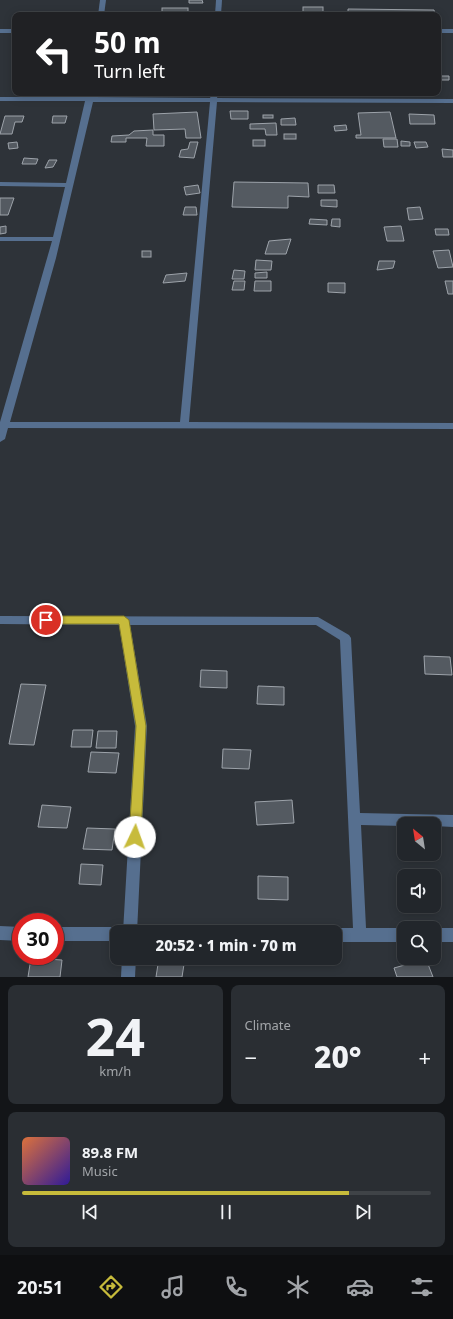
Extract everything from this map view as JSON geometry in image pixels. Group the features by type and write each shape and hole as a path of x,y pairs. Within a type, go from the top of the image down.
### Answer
{"street":[{"path":"101,12 103,0"},
{"path":"218,12 219,0"},
{"path":"0,31 12,31"},
{"path":"441,31 453,31"},
{"path":"0,439 2,425 56,238 91,96"},
{"path":"0,99 91,96 214,96 453,101"},
{"path":"184,426 214,96"},
{"path":"0,184 70,185"},
{"path":"0,238 56,238"},
{"path":"2,425 453,426"},
{"path":"0,620 318,621 345,638 360,935"},
{"path":"124,620 141,726 130,925"},
{"path":"354,820 453,821"},
{"path":"0,933 12,934"},
{"path":"64,934 110,934"},
{"path":"342,935 397,935"},
{"path":"441,935 453,935"},
{"path":"128,977 129,965"}],"building":[{"path":"189,0 202,0 203,3 189,3"},
{"path":"303,7 323,7 323,12 303,12"},
{"path":"162,8 188,8 188,12 162,12"},
{"path":"348,9 434,10 434,12 348,12"},
{"path":"441,76 449,76 449,80 441,80"},
{"path":"230,111 248,111 248,119 231,119"},
{"path":"197,112 201,138 186,138 185,129 154,130 153,114"},
{"path":"390,112 396,138 356,138 356,135 361,135 358,113"},
{"path":"409,114 434,115 435,124 410,124"},
{"path":"263,115 273,115 273,118 263,118"},
{"path":"5,116 24,116 22,122 15,122 12,134 0,134"},
{"path":"53,116 67,116 65,123 52,123"},
{"path":"295,118 296,125 281,125 281,119"},
{"path":"276,123 277,135 266,135 265,129 250,129 250,124"},
{"path":"346,125 347,130 335,131 334,126"},
{"path":"153,130 153,135 164,135 164,146 146,146 147,138 126,138 126,142 111,142 112,136 129,135 134,131"},
{"path":"284,134 296,134 296,139 284,139"},
{"path":"383,139 397,139 398,147 384,147"},
{"path":"253,140 265,140 265,146 253,146"},
{"path":"401,141 410,142 410,146 401,146"},
{"path":"17,142 18,148 9,149 8,143"},
{"path":"190,142 198,142 194,158 179,157 181,150 188,149"},
{"path":"414,142 426,142 428,147 416,148"},
{"path":"442,149 453,150 453,157 443,157"},
{"path":"24,158 38,159 36,164 22,164"},
{"path":"49,160 57,160 53,167 45,168"},
{"path":"234,182 308,183 309,197 288,196 288,208 232,207"},
{"path":"198,185 200,193 186,195 184,187"},
{"path":"318,185 334,185 335,193 318,193"},
{"path":"0,198 14,198 8,215 0,215"},
{"path":"321,200 337,200 337,207 321,206"},
{"path":"185,207 196,207 197,215 183,215"},
{"path":"420,207 423,219 409,220 407,208"},
{"path":"310,219 327,220 327,225 309,224"},
{"path":"332,219 340,219 340,227 331,226"},
{"path":"6,226 6,233 0,234 0,227"},
{"path":"401,226 404,241 387,241 384,227"},
{"path":"435,229 448,229 449,235 436,235"},
{"path":"291,239 286,254 265,254 269,241"},
{"path":"449,250 453,267 438,268 433,251"},
{"path":"142,251 151,251 151,257 142,257"},
{"path":"256,260 272,261 271,270 255,270"},
{"path":"379,261 395,261 393,268 377,270"},
{"path":"234,270 245,271 244,279 232,279"},
{"path":"267,272 267,278 255,278 255,273"},
{"path":"187,273 185,281 163,283 166,275"},
{"path":"234,281 245,281 244,290 232,290"},
{"path":"255,281 271,281 271,291 254,291"},
{"path":"445,281 453,281 453,294 448,294"},
{"path":"328,283 345,283 345,293 328,292"},
{"path":"424,656 450,657 452,675 425,674"},
{"path":"201,670 227,671 227,688 200,687"},
{"path":"21,684 46,685 34,745 9,744"},
{"path":"258,686 284,687 284,705 257,704"},
{"path":"73,730 93,730 91,747 71,747"},
{"path":"98,731 117,731 116,748 96,748"},
{"path":"223,749 251,750 249,769 222,768"},
{"path":"91,752 119,753 116,773 88,772"},
{"path":"292,800 294,823 257,825 255,802"},
{"path":"42,805 71,807 67,828 38,827"},
{"path":"87,828 115,829 112,850 83,849"},
{"path":"81,864 103,865 101,885 79,884"},
{"path":"258,876 288,877 288,900 258,899"},
{"path":"30,965 61,965 60,977 28,977"},
{"path":"158,965 184,965 182,977 156,977"},
{"path":"405,965 428,965 433,977 397,977 394,968"}],"route":[{"path":"46,620 124,620 141,726 135,837"}]}
